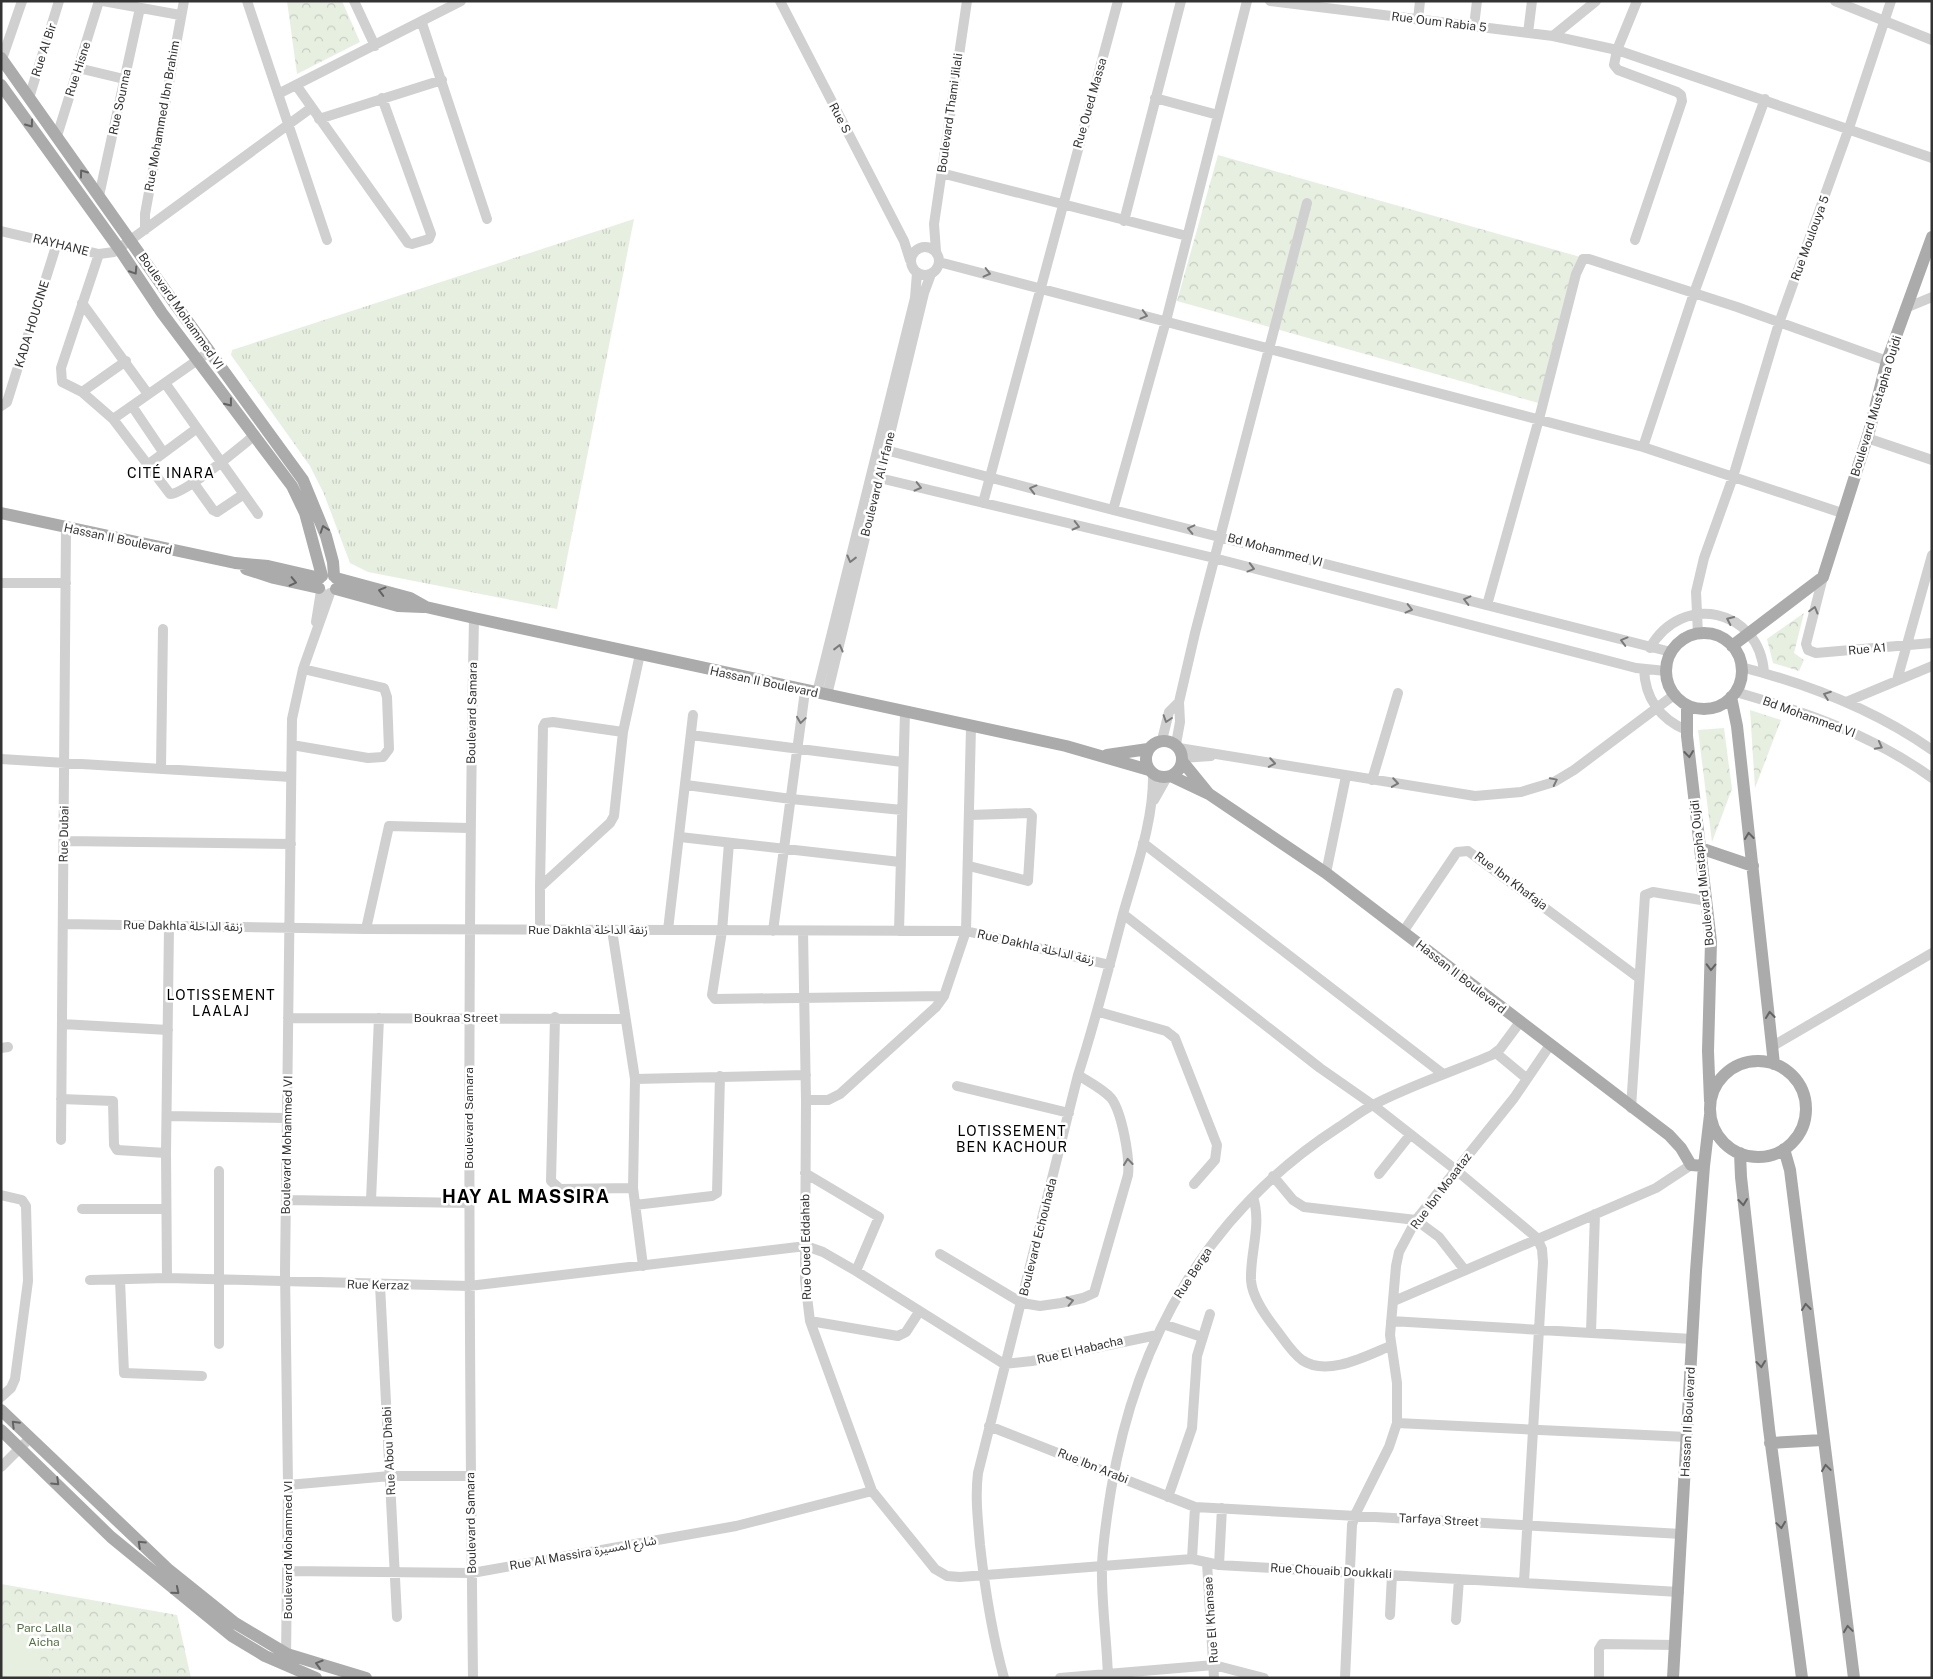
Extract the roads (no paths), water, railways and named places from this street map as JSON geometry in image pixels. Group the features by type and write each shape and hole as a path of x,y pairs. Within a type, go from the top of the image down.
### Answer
{"main road":[{"name":"Boulevard Mohammed VI","path":"2,59 209,352 303,480 326,536 334,562 327,584"},
{"name":"Boulevard Mohammed VI","path":"2,87 120,250 197,361 255,436 298,497 327,584"},
{"name":"Boulevard Mustapha Oujdi","path":"1823,576 1868,438 1887,361 1932,236"},
{"name":"Hassan II Boulevard","path":"1,514 235,563 260,574 327,584 398,606 426,607 971,727 1052,742 1102,755 1151,772"},
{"path":"1732,646 1823,576"},
{"path":"1734,694 1710,708 1694,708 1687,705 1674,695 1668,684 1666,671 1672,652 1686,638 1698,634 1720,637 1732,646 1741,667 1741,675 1734,694 1774,1064"},
{"name":"Boulevard Mustapha Oujdi","path":"1687,705 1686,730 1707,901 1711,963 1708,1036 1710,1100"},
{"path":"1162,740 1180,753 1179,770 1169,776 1151,772 1146,761 1148,749 1153,744 1162,740"},
{"name":"Hassan II Boulevard","path":"1102,755 1148,749"},
{"name":"Hassan II Boulevard","path":"1180,753 1209,794"},
{"name":"Hassan II Boulevard","path":"1169,776 1209,794 1326,873 1631,1108 1673,1138 1697,1166"},
{"path":"1700,848 1753,866"},
{"path":"1754,1061 1774,1064 1792,1075 1803,1093 1806,1103 1806,1114 1801,1129 1784,1149 1768,1156 1740,1154 1720,1138 1710,1115 1710,1100 1718,1081 1734,1067 1754,1061"},
{"name":"Hassan II Boulevard","path":"1673,1678 1692,1339 1697,1166 1710,1115"},
{"path":"1784,1149 1790,1170 1822,1440 1854,1678"},
{"path":"1740,1154 1770,1443 1802,1678"},
{"path":"1,1410 121,1525 165,1574 232,1636 286,1660 316,1678"},
{"path":"1,1430 111,1537 165,1574"},
{"path":"1770,1443 1822,1440"},
{"path":"111,1537 121,1525"},
{"path":"286,1660 366,1678"}],"street":[{"path":"2,59 22,1"},
{"name":"Rue Al Bir","path":"29,98 59,1"},
{"name":"Rue Hisne","path":"57,136 99,1"},
{"path":"103,1 180,15"},
{"name":"Rue Mohammed Ibn Brahim","path":"145,230 145,214 184,1"},
{"path":"246,1 327,240"},
{"path":"354,1 375,46"},
{"path":"278,94 422,23 462,1"},
{"name":"Rue S","path":"780,1 901,235 910,260"},
{"name":"Boulevard Thami Jilali","path":"934,224 967,1"},
{"name":"Rue Oued Massa","path":"982,503 1118,1"},
{"path":"1124,221 1181,1"},
{"path":"1114,510 1166,321 1247,1"},
{"name":"Rue Oum Rabia 5","path":"1270,1 1311,4 1362,13 1553,36 1617,50 1765,99 1932,158"},
{"path":"1362,13 1364,1"},
{"path":"1418,20 1420,1"},
{"path":"1474,26 1477,1"},
{"path":"1528,33 1532,1"},
{"path":"1579,15 1585,1"},
{"path":"1553,36 1596,1"},
{"path":"1635,240 1682,101 1681,95 1618,70 1614,60 1636,1"},
{"path":"1835,1 1932,40"},
{"name":"Rue Moulouya 5","path":"1698,634 1696,592 1700,569 1733,477 1779,323 1849,128 1891,1"},
{"name":"Rue Sounna","path":"99,196 140,8"},
{"path":"422,23 488,219"},
{"path":"78,68 124,79"},
{"path":"319,119 442,80"},
{"path":"296,85 408,243 412,244 429,240 431,234 382,98"},
{"path":"1155,98 1218,115"},
{"path":"1643,447 1694,293 1765,99"},
{"path":"120,250 311,108"},
{"path":"942,173 1187,236"},
{"path":"1307,203 1214,558 1179,702 1180,753 1224,755 1475,796 1522,792 1554,782 1574,770 1674,695"},
{"path":"934,224 936,251 939,262 932,274 922,275 917,273 910,260 915,250 923,246 934,224"},
{"name":"RAYHANE","path":"1,231 99,254 120,250"},
{"path":"901,235 936,251"},
{"name":"KADA HOUCINE","path":"3,405 57,243"},
{"path":"99,254 60,375 62,382 82,392 113,419 146,466 170,494 193,482 255,436"},
{"path":"1487,605 1539,419 1580,261 1588,259 1694,293 1887,361"},
{"path":"939,262 1041,287 1268,349 1643,447 1842,513"},
{"name":"Boulevard Al Irfane","path":"882,449 917,292 917,273"},
{"name":"Boulevard Al Irfane","path":"774,931 798,748 816,693 924,293 932,274"},
{"path":"1908,307 1932,297"},
{"path":"82,303 126,361 148,394"},
{"path":"113,419 209,352"},
{"path":"82,392 126,361"},
{"path":"165,383 258,514"},
{"path":"132,406 164,452"},
{"path":"146,466 196,429"},
{"path":"1868,438 1932,460"},
{"name":"Bd Mohammed VI","path":"882,449 1650,648 1672,652"},
{"name":"Bd Mohammed VI","path":"875,477 1214,558 1644,669 1666,671"},
{"path":"193,482 217,512 244,494"},
{"name":"Rue Dubai","path":"61,1140 66,528"},
{"path":"1897,680 1932,555"},
{"name":"Boulevard Mustapha Oujdi","path":"1806,644 1823,576"},
{"path":"1,583 66,583"},
{"name":"Boulevard Mohammed VI","path":"286,1660 288,1485 285,1283 292,745 294,707 316,627 317,610 327,584"},
{"path":"1650,648 1658,635 1669,625 1682,618 1697,614 1712,614 1726,617 1739,624 1750,634 1760,652 1764,673"},
{"name":"Boulevard Samara","path":"473,1678 469,1286 469,828 474,618"},
{"path":"161,769 163,628"},
{"name":"Rue A1","path":"1806,644 1808,650 1816,653 1932,643"},
{"path":"540,887 610,823 614,816 623,732 640,654"},
{"path":"1846,702 1932,666"},
{"name":"Bd Mohammed VI","path":"1741,667 1764,673 1846,702 1909,735 1932,750"},
{"path":"292,745 368,758 383,756 389,749 387,697 384,688 303,669"},
{"path":"1644,669 1646,686 1657,709 1673,724 1686,730"},
{"path":"1372,780 1398,693"},
{"name":"Bd Mohammed VI","path":"1734,694 1790,708 1837,725 1897,755 1932,778"},
{"path":"1162,740 1169,712 1179,702"},
{"path":"899,931 902,762 905,712"},
{"path":"668,930 693,715"},
{"path":"540,930 543,727 545,723 553,722 623,732"},
{"path":"806,1100 828,1100 840,1094 936,1007 944,996 966,931 971,727"},
{"path":"691,735 902,762"},
{"path":"1,759 291,777"},
{"name":"Boulevard Echouhada","path":"1004,1678 988,1612 983,1576 976,1486 1004,1364 1022,1303 1078,1076 1099,1012 1143,843 1153,801 1151,772"},
{"name":"Boulevard Echouhada","path":"1153,801 1169,776"},
{"path":"1326,873 1346,776"},
{"path":"686,786 902,810"},
{"path":"969,866 1028,881 1032,816 1029,813 970,815"},
{"path":"366,929 388,826 469,828"},
{"path":"680,837 900,862"},
{"path":"64,841 291,844"},
{"path":"729,843 722,931 713,998 944,996"},
{"path":"1143,843 1443,1074"},
{"name":"Rue Ibn Khafaja","path":"1403,932 1457,852 1468,850 1639,978"},
{"path":"1631,1108 1645,895 1653,892 1707,901"},
{"path":"1124,914 1320,1068 1372,1105 1456,1170 1537,1238 1543,1256 1524,1582"},
{"name":"Rue Dakhla زنقة الداخلة","path":"63,924 366,929 966,931 1110,965"},
{"path":"167,1278 166,1153 169,927"},
{"path":"612,930 624,1019 635,1079 633,1188 643,1266"},
{"name":"Rue Oued Eddahab","path":"803,931 806,1075 805,1280 810,1321 872,1491 934,1569 947,1576 983,1576"},
{"path":"1773,1046 1932,953"},
{"path":"1099,1012 1166,1031 1175,1038 1216,1145 1215,1160 1194,1184"},
{"path":"555,1017 551,1181 560,1189 633,1188"},
{"name":"Boukraa Street","path":"288,1018 555,1017 624,1019"},
{"path":"371,1200 379,1018"},
{"path":"1520,1022 1496,1053 1526,1078"},
{"path":"62,1024 168,1030"},
{"name":"Rue Ibn Moaataz","path":"1345,1678 1354,1515 1390,1447 1397,1423 1397,1383 1390,1346 1390,1321 1394,1301 1397,1259 1416,1220 1550,1045"},
{"name":"Rue Berga","path":"1108,1676 1102,1566 1114,1474 1122,1437 1141,1374 1157,1334 1182,1288 1206,1251 1253,1197 1273,1176 1303,1150 1372,1105 1496,1053"},
{"path":"635,1079 806,1075"},
{"path":"635,1205 712,1196 717,1193 720,1076"},
{"path":"940,1254 1022,1303 1040,1306 1062,1303 1094,1293 1130,1164 1115,1105 1107,1094 1078,1076"},
{"path":"957,1086 1069,1113"},
{"path":"61,1099 114,1101 114,1145 117,1150 166,1153"},
{"path":"167,1116 287,1118"},
{"path":"1379,1174 1410,1134"},
{"path":"1394,1301 1464,1269 1656,1188 1697,1166"},
{"path":"219,1171 219,1344"},
{"path":"805,1173 879,1217 856,1271"},
{"path":"1273,1176 1293,1200 1304,1207 1416,1220 1439,1238 1464,1269"},
{"path":"1,1195 22,1200 26,1206 28,1269 15,1378 11,1388 1,1397"},
{"path":"1253,1197 1258,1220 1251,1280 1253,1292 1268,1318 1293,1352 1303,1361 1331,1366 1367,1356 1390,1346"},
{"path":"286,1200 469,1203"},
{"path":"82,1209 166,1209"},
{"path":"1591,1332 1595,1214"},
{"path":"806,1246 823,1252 856,1271 1004,1364"},
{"name":"Rue Kerzaz","path":"90,1280 167,1278 285,1283 469,1286 806,1246"},
{"path":"120,1280 124,1373 202,1376"},
{"name":"Rue Abou Dhabi","path":"380,1285 397,1617"},
{"path":"810,1321 898,1336 906,1332 919,1312"},
{"path":"1168,1497 1192,1428 1197,1356 1210,1314"},
{"path":"1390,1321 1692,1339"},
{"path":"1163,1324 1202,1337"},
{"name":"Rue El Habacha","path":"1004,1364 1032,1361 1157,1334"},
{"path":"1397,1423 1533,1428 1687,1437"},
{"name":"Rue Ibn Arabi","path":"989,1426 1195,1507"},
{"path":"1,1467 30,1438"},
{"path":"288,1485 390,1476 470,1476"},
{"name":"Rue Al Massira شارع المسيرة","path":"288,1571 472,1573 736,1526 872,1491"},
{"path":"1192,1560 1195,1507"},
{"name":"Tarfaya Street","path":"1195,1507 1682,1534"},
{"path":"1219,1565 1222,1508"},
{"name":"Rue Chouaib Doukkali","path":"983,1576 1192,1560 1219,1565 1678,1592"},
{"name":"Rue El Khansae","path":"1207,1563 1214,1678"},
{"path":"1390,1615 1392,1575"},
{"path":"1456,1620 1459,1579"},
{"path":"1599,1678 1599,1649 1602,1644 1676,1645"},
{"path":"1060,1678 1108,1676 1214,1665 1264,1678"}],"district":[{"name":"CITÉ INARA","path":"171,473"},
{"name":"LOTISSEMENT LAALAJ","path":"221,1004"},
{"name":"LOTISSEMENT BEN KACHOUR","path":"1012,1140"},
{"name":"HAY AL MASSIRA","path":"526,1197"}],"park label":[{"name":"Parc Lalla Aicha","path":"44,1635"}]}
